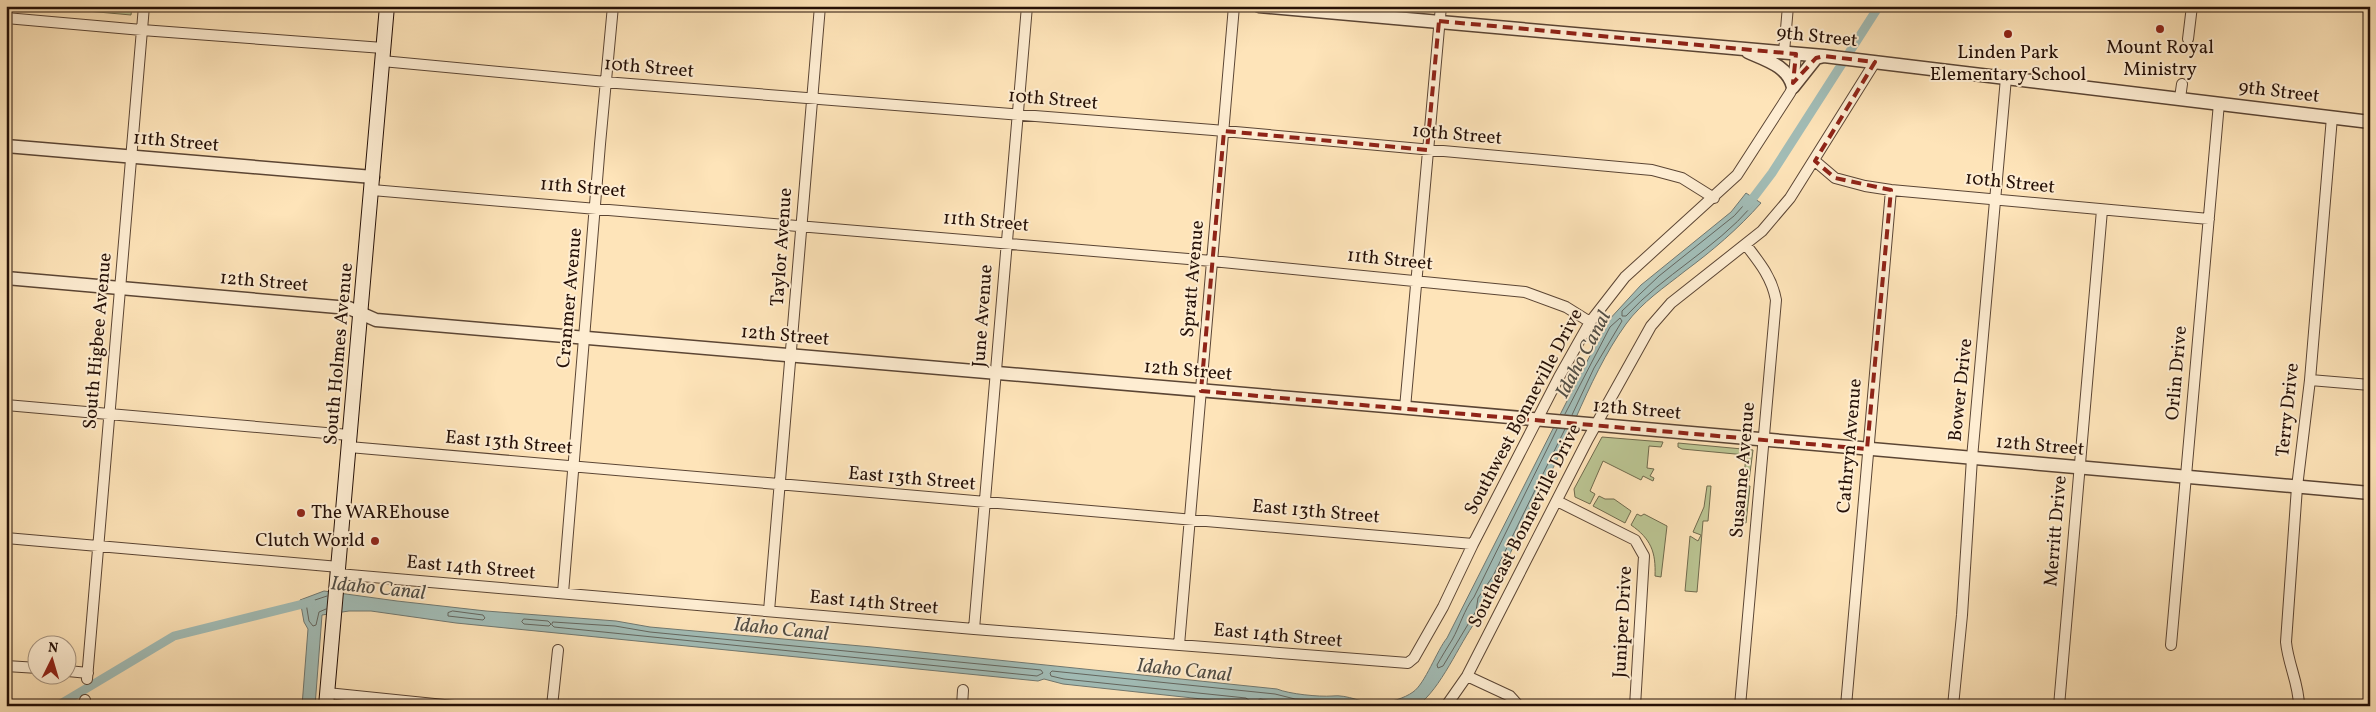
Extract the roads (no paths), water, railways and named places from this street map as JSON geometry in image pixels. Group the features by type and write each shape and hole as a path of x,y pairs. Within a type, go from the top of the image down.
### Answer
{"main road":[{"name":"South Holmes Avenue","path":"327,700 387,6"}],"street":[{"name":"South Higbee Avenue","path":"78,674 87,676 144,6"},
{"name":"Cranmer Avenue","path":"564,593 573,466 613,6"},
{"name":"Taylor Avenue","path":"769,611 791,356 800,225 820,6"},
{"name":"June Avenue","path":"974,629 1027,6"},
{"name":"Spratt Avenue","path":"1179,645 1234,6"},
{"name":"9th Street","path":"1258,6 1824,56 2370,122"},
{"path":"1405,408 1441,6"},
{"name":"Southwest Bonneville Drive","path":"1408,663 1414,658 1443,607 1473,544 1590,322 1625,277 1714,198 1737,175 1793,87 1788,6"},
{"path":"2188,39 2192,6"},
{"name":"10th Street","path":"6,18 383,55 606,82 1224,131 1652,170 1682,178 1714,198"},
{"path":"1741,48 1785,71 1791,77 1793,87"},
{"path":"1793,87 1816,58 1824,56"},
{"name":"Southeast Bonneville Drive","path":"1446,706 1467,676 1596,425 1635,352 1659,315 1706,274 1762,231 1790,198 1815,161 1875,62"},
{"name":"Bower Drive","path":"1953,706 1962,615 1972,458 1997,199 2006,78"},
{"path":"2180,98 2182,84"},
{"name":"Orlin Drive","path":"2171,645 2219,104"},
{"name":"Terry Drive","path":"2299,706 2299,696 2288,659 2286,642 2297,487 2310,380 2332,117"},
{"name":"11th Street","path":"6,146 130,157 596,208 1212,261 1525,292 1566,307 1590,322"},
{"name":"10th Street","path":"1815,161 1835,178 1865,186 1891,190 2209,219"},
{"name":"Cathryn Avenue","path":"1846,706 1891,190"},
{"name":"Merritt Drive","path":"2059,706 2102,210"},
{"name":"Susanne Avenue","path":"1740,706 1776,300 1774,288 1765,271 1746,245"},
{"name":"12th Street","path":"6,278 350,308 376,320 1405,408 2370,494"},
{"path":"2310,380 2370,385"},
{"name":"East 13th Street","path":"6,406 109,414 573,466 1473,544"},
{"name":"Juniper Drive","path":"1557,501 1635,540 1644,556 1635,706"},
{"name":"East 14th Street","path":"6,538 564,593 974,629 1408,663"},
{"path":"552,706 558,650"},
{"path":"6,666 28,667"},
{"path":"1467,676 1510,696 1519,706"},
{"path":"962,706 963,690"},
{"path":"327,700 454,706"}],"water":[{"name":"Idaho Canal","path":"1746,193 1761,203 1705,256 1654,295 1626,324 1599,370 1553,468 1527,515 1524,525 1500,573 1481,602 1478,618 1442,678 1417,706 1267,706 1063,684 1044,679 1038,681 456,623 371,611 349,611 322,615 315,706 302,706 308,629 304,622 300,600 324,591 486,611 616,621 650,627 872,647 1277,689 1304,695 1344,696 1372,703 1382,703 1401,698 1413,692 1422,682 1447,638 1607,322 1641,285 1731,212"}],"waterway":[{"name":"Idaho Canal","path":"1747,206 1772,173 1879,6"},
{"path":"57,706 174,636 311,602"}],"place":[{"name":"Mount Royal Ministry","path":"2160,29"},
{"name":"Linden Park Elementary School","path":"2008,34"},
{"name":"The WAREhouse","path":"301,513"},
{"name":"Clutch World","path":"375,541"}]}
